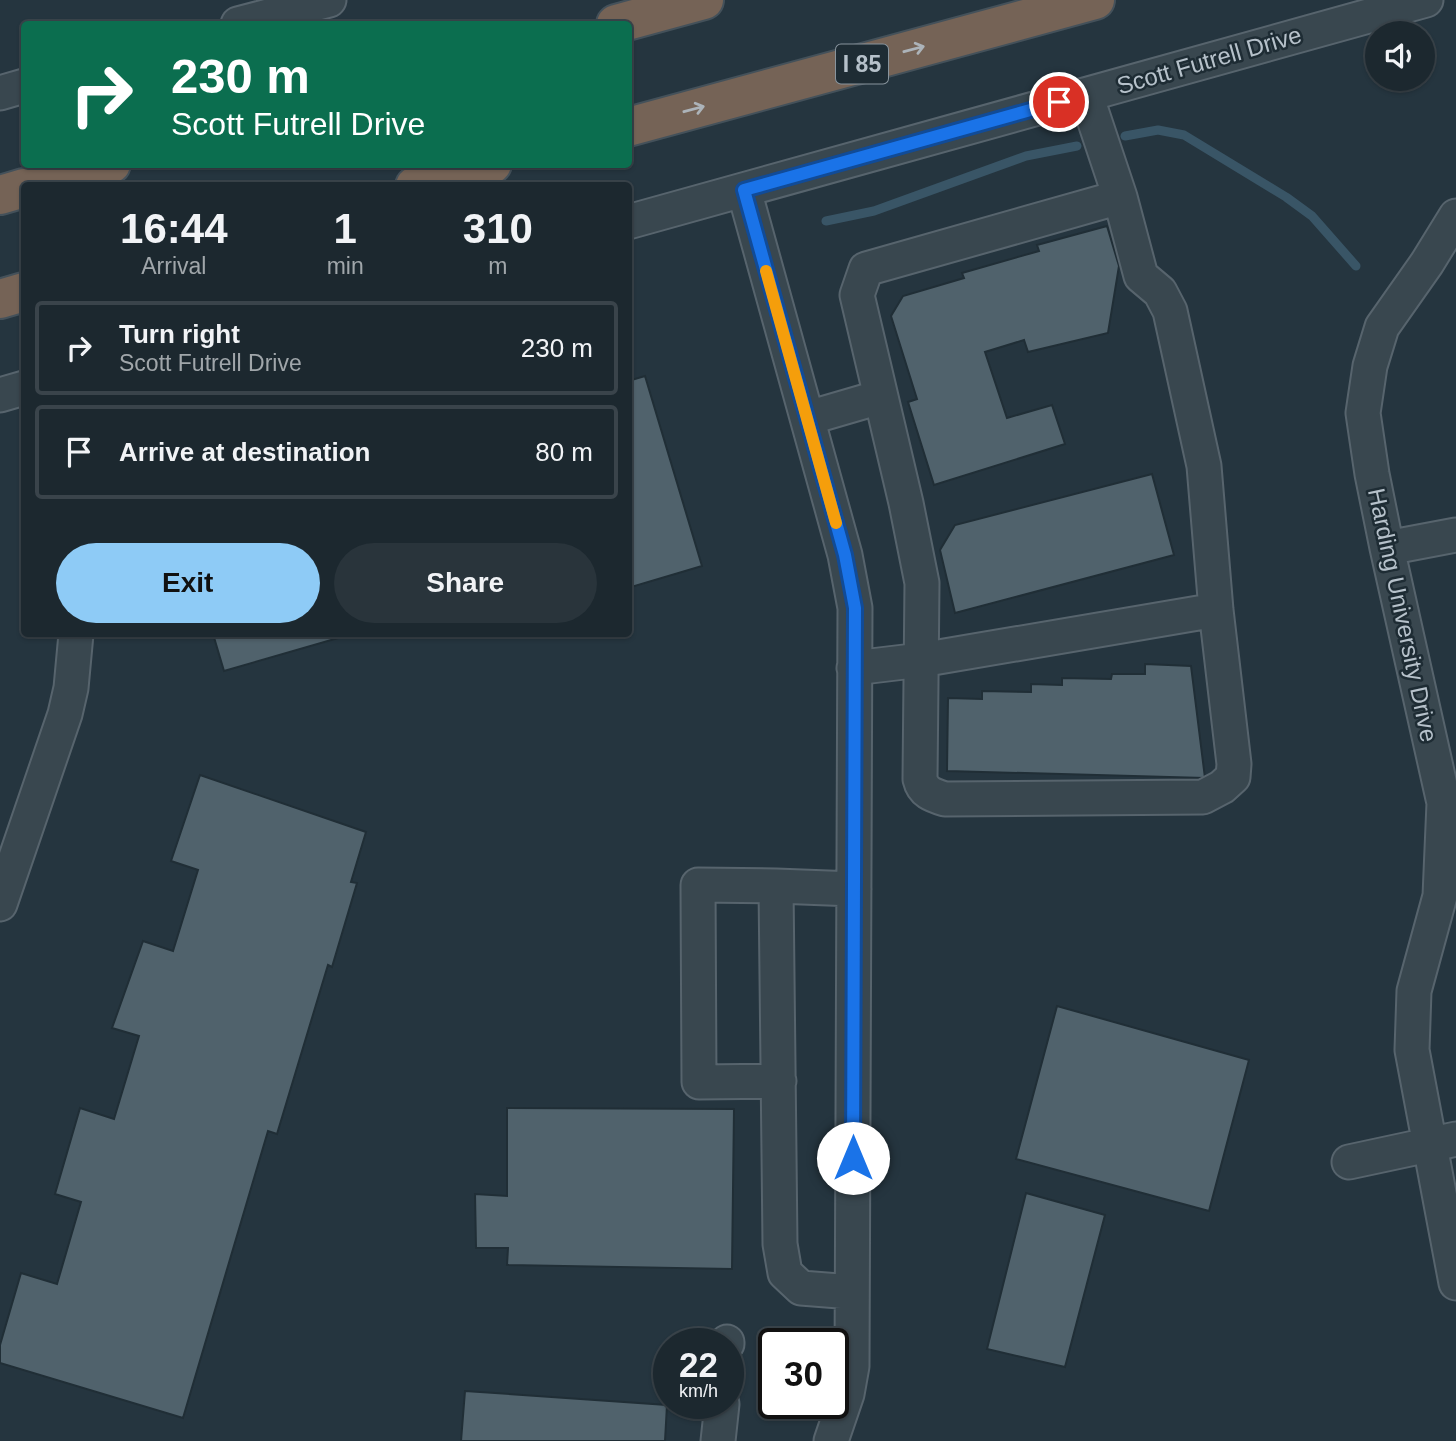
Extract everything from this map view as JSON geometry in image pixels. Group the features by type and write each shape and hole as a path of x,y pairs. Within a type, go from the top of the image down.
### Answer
{"highway":[{"path":"627,21 704,0"},
{"name":"I 85","path":"632,126 1095,0"},
{"path":"49,182 97,168"},
{"path":"429,182 478,168"},
{"path":"0,195 21,189"},
{"path":"0,299 21,293"}],"street":[{"path":"249,21 329,0"},
{"name":"Scott Futrell Drive","path":"632,221 1426,0"},
{"path":"0,93 21,87"},
{"path":"1086,95 1120,197 1141,276 1160,292 1170,311 1205,466 1216,610 1234,764 1233,777 1222,787 1203,797 945,799 931,795 922,787 920,779 922,583 857,295 866,269 1120,197"},
{"path":"744,190 845,555 855,608 852,1366 847,1394 831,1441"},
{"name":"Harding University Drive","path":"1456,216 1382,327 1370,366 1363,413 1387,548 1444,803 1440,896 1414,991 1412,1050 1443,1141 1456,1283"},
{"path":"0,395 21,389"},
{"path":"808,418 880,397"},
{"path":"1387,548 1456,536"},
{"path":"854,668 920,660 1216,610"},
{"path":"0,904 10,844 65,714 71,688 76,637"},
{"path":"779,1081 699,1082 698,885 854,889"},
{"path":"776,886 780,1244 785,1273 801,1288 852,1292"},
{"path":"1349,1162 1443,1141"},
{"path":"719,1441 721,1419"}],"building":[{"path":"1107,226 1119,266 1108,333 1028,352 1024,340 985,352 1007,418 1052,405 1065,444 934,485 908,402 917,399 891,316 903,296 964,278 962,273 1039,251 1037,245"},
{"path":"645,376 702,566 632,587 632,380"},
{"path":"1152,474 1174,555 955,613 940,550 955,525"},
{"path":"214,637 342,637 224,671"},
{"path":"1145,664 1191,666 1205,778 947,771 948,698 982,699 982,691 1031,692 1031,684 1062,685 1062,678 1111,679 1112,674 1145,674"},
{"path":"200,775 366,832 351,882 357,883 332,967 328,965 277,1134 268,1131 183,1418 0,1363 0,1345 21,1273 57,1284 81,1202 55,1194 80,1108 114,1119 139,1036 112,1028 143,941 173,951 198,870 171,861"},
{"path":"1057,1006 1249,1060 1209,1211 1016,1159"},
{"path":"507,1108 734,1109 732,1269 507,1265 508,1248 476,1248 475,1194 507,1196"},
{"path":"1026,1193 1105,1215 1065,1367 987,1349"},
{"path":"465,1391 653,1404 653,1419 666,1419 665,1441 461,1441"}],"waterway":[{"path":"1125,136 1158,130 1184,135 1286,197 1312,216 1356,266"},
{"path":"826,221 874,211 1026,156 1077,146"}],"slow traffic":[{"path":"766,271 836,523"}],"route":[{"path":"853,1158 855,608 845,555 744,190 1059,102"}]}
